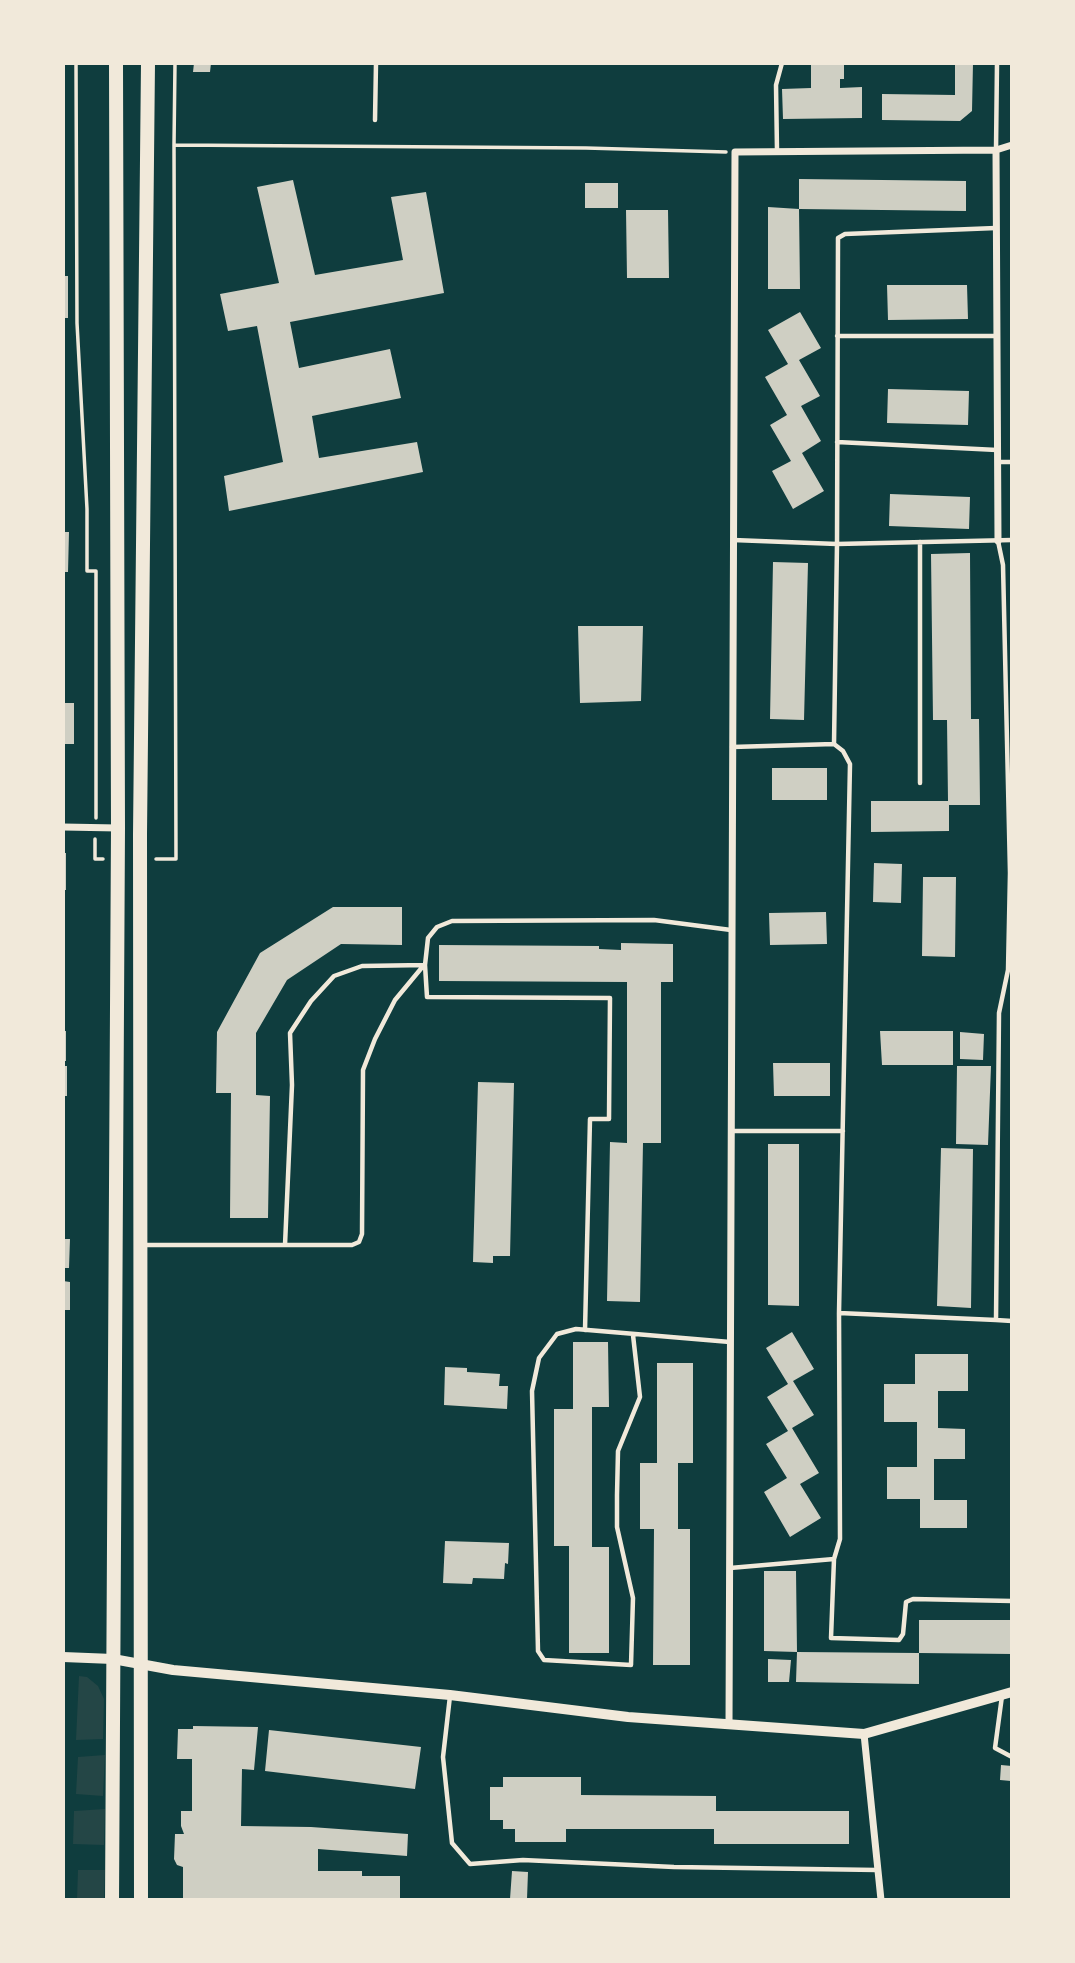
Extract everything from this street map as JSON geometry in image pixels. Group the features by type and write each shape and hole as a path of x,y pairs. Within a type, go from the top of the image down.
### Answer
{"main road":[{"path":"112,1900 118,828 116,63"},
{"path":"141,1900 140,834 148,63"}],"street":[{"path":"729,1724 735,152 996,150 1012,145"},
{"path":"996,150 998,541"},
{"path":"63,827 118,828"},
{"path":"63,1657 450,1695 628,1717 864,1734 1007,1694"},
{"path":"864,1734 881,1900"}],"lane":[{"path":"375,120 376,63"},
{"path":"777,152 776,85 782,63"},
{"path":"996,150 997,63"},
{"path":"834,744 838,242 841,236 997,228"},
{"path":"837,336 998,336"},
{"path":"837,442 998,450"},
{"path":"998,462 1012,462"},
{"path":"733,540 837,544 1012,540"},
{"path":"996,1320 999,1013 1010,970 1011,873 1003,565 998,541"},
{"path":"919,542 920,783"},
{"path":"732,747 834,744 843,751 850,764 839,1313 840,1539 834,1559 831,1638 899,1640 903,1634 905,1606 909,1600 1012,1601"},
{"path":"585,1330 590,1119 609,1119 610,998 426,997 428,938 437,927 452,922 654,919 731,930"},
{"path":"141,1245 352,1245 362,1238 363,1070 395,1000 425,965"},
{"path":"285,1245 292,1085 290,1033 311,1001 334,976 362,966 425,965"},
{"path":"730,1131 843,1131"},
{"path":"839,1313 1012,1321"},
{"path":"633,1335 640,1397 618,1451 617,1495 617,1527 633,1598 631,1665 548,1661 541,1658 538,1651 532,1391 539,1358 557,1334 576,1329 730,1342"},
{"path":"729,1568 834,1559"},
{"path":"1007,1694 995,1748 1012,1757"},
{"path":"450,1695 443,1757 452,1843 470,1864 523,1860 674,1867 879,1870"}],"path":[{"path":"175,63 174,145 586,148 735,152"}],"shaded area":[{"path":"79,1676 87,1677 98,1686 104,1699 103,1739 76,1740"},
{"path":"105,1755 103,1796 76,1794 78,1757"},
{"path":"105,1809 104,1845 73,1844 74,1811"},
{"path":"78,1870 105,1870 104,1900 77,1900"}],"building":[{"path":"194,63 211,63 210,72 193,72"},
{"path":"811,63 844,63 844,79 840,79 840,88 862,87 862,118 783,119 782,89 811,88"},
{"path":"955,63 973,63 972,111 960,121 882,120 882,94 955,95"},
{"path":"799,179 966,181 966,211 799,209"},
{"path":"293,180 315,275 403,260 391,197 426,192 444,293 290,322 299,368 390,349 401,398 312,416 319,458 417,442 423,472 229,511 224,476 283,462 257,326 228,331 220,294 279,283 257,187"},
{"path":"585,183 618,183 618,208 585,208"},
{"path":"768,207 799,209 800,289 768,289"},
{"path":"626,210 668,210 669,278 627,278"},
{"path":"63,276 68,276 68,318 63,318"},
{"path":"887,285 967,285 968,319 888,320"},
{"path":"800,312 821,348 799,360 820,396 801,406 821,441 802,453 824,491 793,509 772,471 791,461 770,425 787,415 765,377 788,364 768,330"},
{"path":"888,389 969,391 968,425 887,423"},
{"path":"890,494 970,497 969,529 889,526"},
{"path":"63,532 69,532 68,572 63,572"},
{"path":"970,553 971,719 979,719 980,805 949,805 949,831 871,832 871,801 948,801 947,720 933,720 931,554"},
{"path":"773,562 808,563 804,720 770,719"},
{"path":"578,626 643,626 641,701 580,703"},
{"path":"63,703 74,703 74,744 63,744"},
{"path":"772,768 827,768 827,800 772,800"},
{"path":"63,853 66,853 66,890 63,890"},
{"path":"874,863 902,864 901,903 873,902"},
{"path":"923,877 956,877 955,957 922,956"},
{"path":"333,907 402,907 402,945 341,944 287,980 256,1033 256,1095 270,1096 268,1218 230,1218 231,1093 216,1093 217,1032 260,953"},
{"path":"826,912 827,944 770,945 769,913"},
{"path":"621,943 673,944 673,982 661,982 661,1143 643,1143 640,1302 607,1301 610,1142 627,1143 627,982 439,981 439,945 599,946 599,949 621,950"},
{"path":"63,1031 66,1031 66,1061 63,1061"},
{"path":"880,1031 953,1031 953,1065 882,1065"},
{"path":"960,1032 984,1034 983,1060 960,1059"},
{"path":"773,1063 830,1063 830,1096 774,1096"},
{"path":"63,1066 67,1066 67,1096 63,1096"},
{"path":"957,1066 991,1066 988,1145 956,1144"},
{"path":"478,1082 514,1083 510,1256 493,1256 493,1263 473,1262"},
{"path":"768,1144 799,1144 799,1306 768,1305"},
{"path":"941,1148 973,1149 971,1308 937,1306"},
{"path":"63,1239 70,1239 69,1268 63,1268"},
{"path":"63,1281 70,1282 70,1310 63,1310"},
{"path":"792,1332 814,1369 793,1381 814,1415 792,1428 819,1473 800,1484 821,1518 790,1537 764,1492 787,1478 766,1444 788,1431 767,1397 788,1384 766,1348"},
{"path":"573,1342 608,1342 609,1407 592,1407 592,1547 609,1547 609,1653 569,1653 569,1546 554,1546 554,1409 573,1409"},
{"path":"915,1354 968,1354 968,1391 938,1391 938,1428 965,1429 965,1459 934,1459 934,1500 967,1500 967,1528 920,1528 920,1499 887,1499 887,1467 917,1467 917,1422 884,1422 884,1384 915,1384"},
{"path":"657,1363 693,1363 693,1463 678,1463 678,1529 690,1529 690,1665 653,1665 654,1529 640,1529 640,1463 657,1463"},
{"path":"445,1367 467,1368 467,1372 500,1374 499,1386 508,1386 507,1409 444,1405"},
{"path":"445,1541 509,1543 504,1579 473,1578 472,1584 443,1583"},
{"path":"764,1571 796,1571 797,1652 764,1651"},
{"path":"919,1620 1012,1620 1012,1654 919,1653"},
{"path":"797,1652 919,1653 919,1684 796,1682"},
{"path":"768,1659 791,1660 789,1682 768,1682"},
{"path":"193,1726 258,1727 254,1770 242,1769 241,1826 311,1827 408,1834 407,1856 318,1849 318,1871 362,1871 362,1876 400,1876 400,1900 183,1900 183,1867 177,1865 174,1859 175,1834 184,1834 181,1811 192,1811 192,1759 177,1759 178,1729 193,1729"},
{"path":"269,1730 421,1747 415,1789 265,1771"},
{"path":"1001,1765 1012,1766 1011,1781 1000,1780"},
{"path":"503,1777 581,1777 581,1795 716,1796 716,1811 849,1811 849,1844 714,1844 714,1829 566,1829 566,1842 515,1842 515,1829 503,1829 503,1820 490,1820 490,1787 503,1787"},
{"path":"512,1871 528,1872 527,1899 510,1899"}]}
